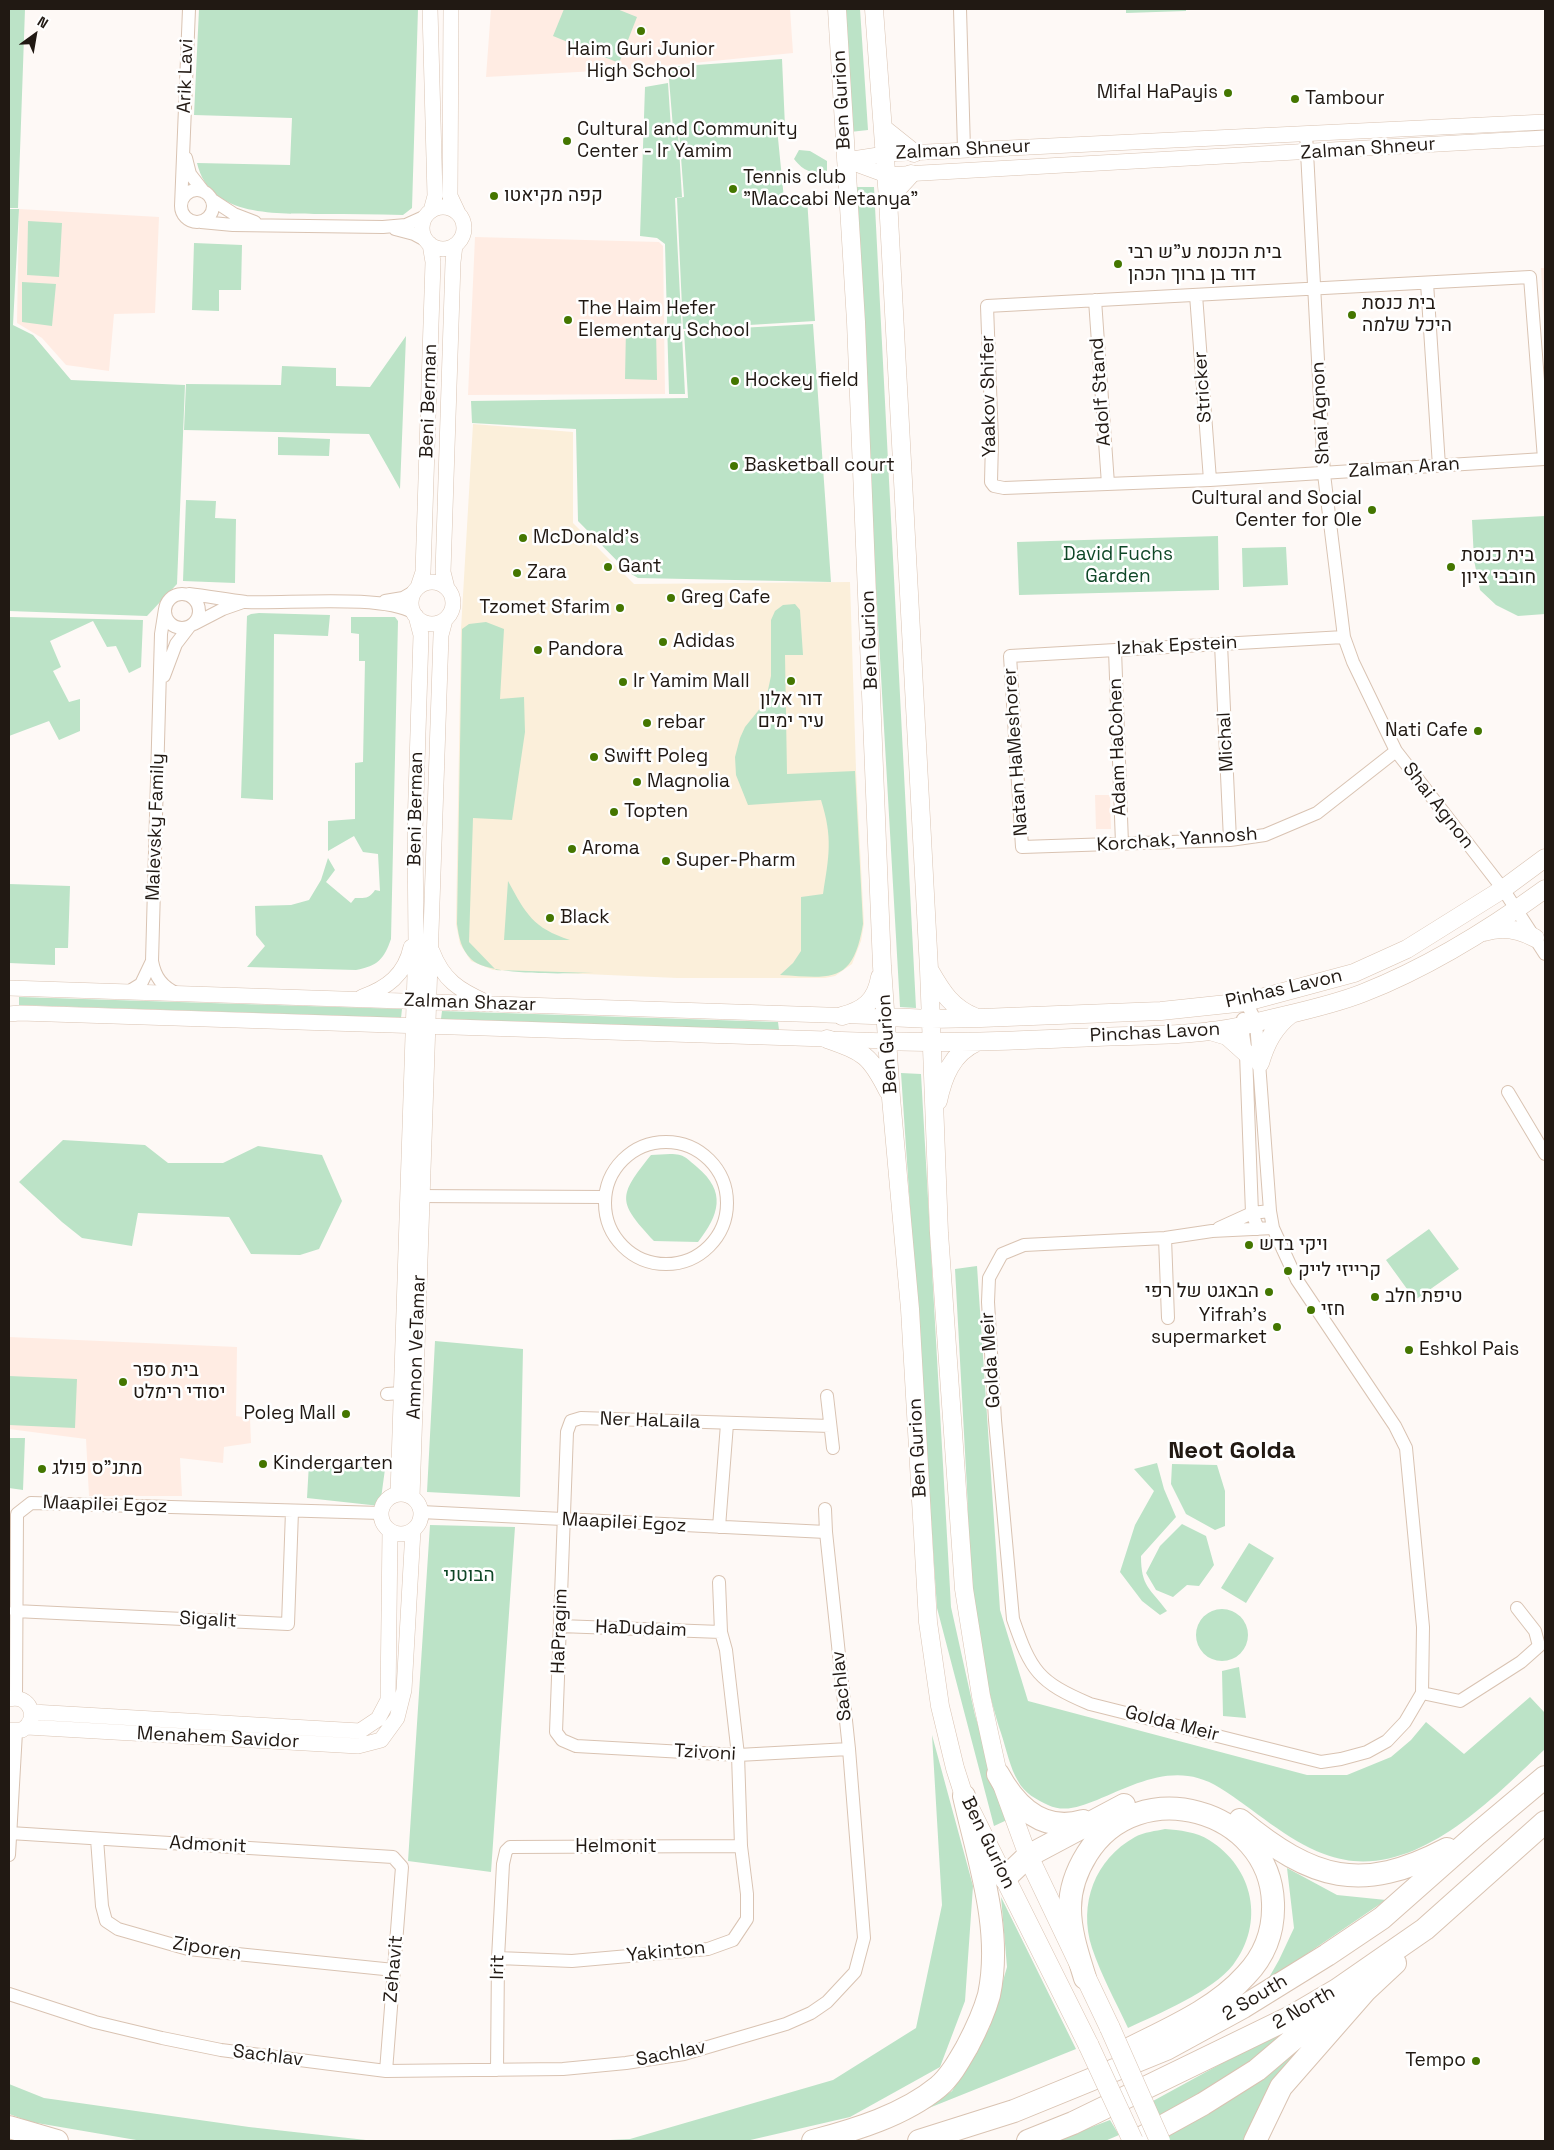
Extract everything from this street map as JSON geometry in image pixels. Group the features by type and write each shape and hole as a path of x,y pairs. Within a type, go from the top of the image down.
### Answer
{"highway":[{"path":"998,1774 1015,1800 1025,1809 1045,1821 1062,1825 1099,1817"},
{"name":"2 South","path":"919,2141 1014,2111 1166,2048 1244,2007 1382,1918 1545,1777"},
{"path":"813,2141 882,2118 918,2101 939,2086 951,2074 982,2017 989,1994 992,1938 989,1907 964,1796"},
{"path":"1005,1878 1028,1856 1099,1817 1137,1800 1170,1796 1189,1797 1205,1801 1230,1813 1279,1849 1296,1859 1312,1866 1349,1876 1370,1876 1421,1863 1477,1834"},
{"path":"1014,2111 1182,2022 1214,2002 1246,1976 1262,1952 1269,1937 1273,1909 1273,1894 1265,1868 1250,1845 1224,1824 1187,1809 1170,1808 1140,1812 1126,1817 1111,1826 1099,1837 1084,1859 1077,1873 1070,1899 1070,1920 1075,1947 1086,1978"},
{"name":"2 North","path":"1028,2141 1073,2123 1291,2017 1336,1990 1424,1929 1545,1822"},
{"path":"1255,2141 1281,2086 1365,1991 1501,1862"},
{"path":"1132,2138 1203,2104 1256,2070 1424,1929"},
{"path":"9,2127 57,2141"}],"main road":[{"name":"Ben Gurion","path":"837,9 856,322 882,966 887,1017 891,1098 910,1309 928,1622 940,1706 954,1768 964,1796 1090,2046 1132,2138"},
{"name":"Ben Gurion","path":"874,9 884,129 929,969 939,1233 964,1589 981,1696 998,1774 1028,1856"},
{"path":"884,129 914,153"},
{"path":"888,199 910,174"},
{"name":"Pinhas Lavon","path":"931,1020 1161,1011 1246,1002 1354,973 1407,949 1503,889 1545,858"},
{"path":"1516,910 1545,889"},
{"name":"Pinchas Lavon","path":"977,1042 1210,1031 1249,1024 1362,994 1419,968 1516,910"},
{"path":"1468,938 1488,930 1502,929 1514,929 1535,938"},
{"path":"842,1016 858,1012 870,1001 879,984 882,966"},
{"path":"929,969 944,995 952,1003 960,1010 981,1018"},
{"path":"1210,1031 1227,1036 1253,1058 1274,1032 1294,1012"},
{"name":"Zalman Shazar","path":"887,1017 931,1020"},
{"path":"827,1039 860,1052 869,1059 876,1068 891,1098"},
{"name":"Zalman Shazar","path":"888,1041 931,1043"},
{"path":"931,1043 977,1042"},
{"path":"934,1119 946,1073 961,1052 977,1042"},
{"path":"1028,1856 1110,2028 1160,2141"}],"street":[{"name":"Arik Lavi","path":"181,206 189,9"},
{"path":"430,9 435,196 422,228 428,243 442,249 455,245 464,233 462,219 450,196 451,9"},
{"path":"960,9 964,150"},
{"name":"Zalman Shneur","path":"845,160 885,154 1545,122"},
{"name":"Shai Agnon","path":"1306,133 1324,474 1344,637 1353,662 1396,751 1503,889 1545,954"},
{"name":"Zalman Shneur","path":"845,160 886,175 1545,138"},
{"name":"Arik Lavi","path":"184,144 190,174 207,195 234,214 253,222 272,226"},
{"path":"198,190 207,195 213,204 212,213 201,222 188,220 182,213 181,206 184,196 198,190"},
{"path":"428,214 445,207 458,213"},
{"name":"Arik Lavi","path":"201,222 233,226 383,227 406,224 428,214"},
{"name":"Arik Lavi","path":"383,227 414,234 428,243"},
{"name":"Beni Berman","path":"417,589 423,572 433,262 428,243"},
{"name":"Beni Berman","path":"447,588 443,572 455,245"},
{"path":"1095,300 1530,277 1544,459"},
{"path":"1427,283 1439,466"},
{"name":"Stricker","path":"1196,295 1210,480"},
{"name":"Yaakov Shifer","path":"994,486 991,482 992,441 987,306 1095,300"},
{"name":"Adolf Stand","path":"1095,300 1108,484"},
{"name":"Zalman Aran","path":"994,486 1004,488 1210,480 1544,459"},
{"path":"245,602 222,609 192,625 180,628 174,626 165,615 165,609 170,598 177,594 245,602 362,603 404,607 415,614 421,621 433,624 444,620 452,610 453,603 452,596 447,588 442,584 430,582 401,598 362,603"},
{"path":"415,614 411,602 417,589"},
{"path":"189,594 200,607 198,619 192,625"},
{"name":"Malevsky Family","path":"165,609 160,634 152,961 154,972 160,982 168,990 178,994"},
{"name":"Beni Berman","path":"415,614 421,635 415,829 416,909 421,1002"},
{"name":"Beni Berman","path":"421,1002 430,946 441,635 444,620"},
{"name":"Malevsky Family","path":"160,693 170,657 192,625"},
{"name":"Izhak Epstein","path":"1010,656 1344,637"},
{"name":"Michal","path":"1221,644 1230,840"},
{"name":"Adam HaCohen","path":"1115,650 1122,844"},
{"name":"Natan HaMeshorer","path":"1010,656 1022,847"},
{"name":"Korchak, Yannosh","path":"1022,847 1230,840 1266,835 1317,813 1396,751"},
{"path":"356,1000 385,987 401,972 409,956 416,909"},
{"path":"430,946 437,964 448,979 462,990 492,1004"},
{"name":"Malevsky Family","path":"128,992 141,984 152,961"},
{"name":"Zalman Shazar","path":"9,988 887,1017"},
{"name":"Amnon VeTamar","path":"405,1495 415,1197 412,1057 420,1026 421,1002"},
{"name":"Golda Meir","path":"1246,1002 1260,1096 1273,1228 1297,1280 1395,1426 1406,1448 1423,1627 1422,1693 1405,1722 1387,1741 1367,1752 1342,1760 1321,1762 1090,1704 1059,1691 1036,1672 1021,1642 1013,1619 995,1420 988,1302 989,1278 1002,1254 1024,1245 1164,1238 1212,1231 1273,1228"},
{"name":"Zalman Shazar","path":"9,1014 30,1013 888,1041"},
{"path":"378,1025 392,1030 405,1040 410,1047 412,1057"},
{"name":"Amnon VeTamar","path":"405,1495 394,1394 427,1062 420,1026"},
{"path":"427,1062 436,1042 443,1035 465,1027"},
{"name":"Golda Meir","path":"1253,1058 1247,1097 1252,1213 1258,1229"},
{"path":"1508,1092 1545,1154"},
{"path":"1247,1097 1260,1096"},
{"path":"653,1142 677,1142 697,1149 712,1161 724,1179 729,1206 721,1232 704,1252 678,1264 657,1264 638,1258 621,1245 613,1235 605,1214 604,1198 610,1176 622,1159 633,1150 653,1142"},
{"path":"415,1197 604,1198"},
{"name":"Golda Meir","path":"1212,1231 1252,1213 1270,1211"},
{"path":"1164,1238 1168,1318"},
{"path":"827,1396 832,1448"},
{"name":"Ner HaLaila","path":"563,1520 566,1432 571,1421 581,1418 830,1426"},
{"path":"719,1527 727,1424"},
{"path":"390,1531 404,1534 413,1530 418,1525 421,1512 419,1505 405,1495 386,1500 381,1513 382,1520 390,1531 388,1700 391,1714"},
{"name":"Maapilei Egoz","path":"12,1698 17,1514 31,1503 381,1513"},
{"name":"Sachlav","path":"9,1994 95,2022 162,2038 221,2050 386,2071 563,2070 684,2054 786,2024 811,2013 827,2002 855,1972 864,1938 849,1749 825,1509"},
{"name":"Sigalit","path":"15,1611 288,1624 292,1511"},
{"name":"Maapilei Egoz","path":"421,1512 826,1532"},
{"name":"HaPragim","path":"562,1740 556,1732 563,1520"},
{"path":"391,1714 404,1690 413,1530"},
{"path":"719,1582 721,1632 726,1650 738,1755"},
{"path":"1422,1693 1460,1701 1521,1662 1540,1646 1535,1631 1516,1608"},
{"name":"HaDudaim","path":"560,1626 721,1632"},
{"path":"9,1855 17,1730 30,1723 32,1712 26,1702 12,1698"},
{"name":"Menahem Savidor","path":"32,1712 360,1731 378,1719 391,1714"},
{"name":"Menahem Savidor","path":"17,1730 358,1746 380,1740 391,1714"},
{"name":"Tzivoni","path":"562,1740 576,1746 738,1755 849,1749"},
{"name":"Yakinton","path":"498,1958 572,1961 708,1949 733,1940 747,1919 748,1894 741,1846 738,1755"},
{"name":"Admonit","path":"10,1834 392,1857 402,1867"},
{"name":"Ziporen","path":"97,1839 102,1906 106,1921 118,1929 188,1949 394,1970"},
{"name":"Helmonit","path":"503,1864 506,1851 510,1847 741,1846"},
{"name":"Irit","path":"497,2070 498,1958 503,1864"},
{"name":"Zehavit","path":"386,2071 402,1867"}],"shaded area":[{"name":"Haim Guri Junior High School","path":"491,9 790,9 793,53 633,69 486,77"},
{"path":"19,209 159,217 155,313 114,314 109,371 66,365 42,338 17,323"},
{"name":"The Haim Hefer Elementary School","path":"475,237 659,242 663,246 665,394 468,395"},
{"path":"1541,268 1545,268 1545,342"},
{"path":"473,424 573,432 573,523 634,584 850,582 856,770 864,924 861,941 852,964 835,976 825,978 677,978 493,970 471,961 460,944 456,924 461,629"},
{"path":"1095,795 1110,795 1111,829 1096,829"},
{"name":"בית ספר יסודי רימלט","path":"9,1337 237,1347 236,1416 250,1418 251,1443 224,1447 223,1463 180,1458 182,1496 89,1496 86,1439 9,1429"}],"green space":[{"path":"9,9 25,9 18,208 9,208"},
{"path":"199,9 418,9 412,208 403,215 267,212 248,209 231,203 216,194 204,181 197,163 290,165 292,118 194,115"},
{"path":"564,9 617,9 637,17 619,63 553,36"},
{"path":"842,9 860,9 868,130 850,132"},
{"path":"1126,9 1186,9 1186,11 1126,13"},
{"name":"Tennis club \"Maccabi Netanya\"","path":"782,59 785,127 777,128 784,199 807,198 815,321 683,329 677,198 684,197 679,131 673,128 668,67"},
{"path":"668,83 671,129 678,133 682,197 675,198 685,394 669,394 665,244 657,238 640,236 645,87"},
{"path":"799,150 810,151 827,161 827,173 813,172 801,167 794,159"},
{"path":"853,187 874,187 916,1008 900,1007"},
{"path":"9,209 19,209 13,325 33,335 71,380 185,385 177,584 147,616 9,611"},
{"path":"28,221 62,223 59,277 27,275"},
{"path":"194,243 242,245 241,290 219,290 219,311 192,310"},
{"path":"22,282 56,284 52,326 22,322"},
{"path":"813,324 831,582 638,578 628,572 578,521 576,429 472,423 471,401 688,398 684,331"},
{"path":"626,328 656,329 657,380 625,379"},
{"path":"406,336 400,489 369,434 184,430 186,384 281,385 282,366 336,368 336,386 370,387"},
{"path":"278,437 330,439 329,456 278,455"},
{"path":"186,500 216,501 215,518 236,519 235,583 183,581"},
{"path":"1545,516 1545,614 1518,616 1496,605 1480,590 1474,560 1472,520"},
{"name":"David Fuchs Garden","path":"1218,536 1219,590 1019,595 1017,542"},
{"path":"1286,547 1288,585 1243,587 1242,548"},
{"path":"795,604 800,610 803,655 785,655 787,774 855,771 863,924 859,944 853,958 846,967 837,973 814,977 780,975 793,963 801,951 801,897 823,894 829,847 825,813 821,800 748,805 736,775 735,757 745,727 762,706 768,690 771,676 771,620 775,611 783,605"},
{"path":"259,613 330,615 328,636 274,634 273,800 241,798 247,616"},
{"path":"9,617 143,620 141,667 129,673 116,646 107,647 93,621 50,641 61,667 53,671 69,702 80,699 80,731 59,740 49,721 9,736"},
{"path":"351,617 395,617 398,621 391,939 383,957 375,964 356,970 247,967 265,946 256,935 255,906 291,905 309,900 321,880 328,858 335,870 326,882 351,903 355,898 371,895 375,890 380,891 378,854 363,852 354,836 328,851 328,821 355,819 355,763 363,762 365,661 359,661 359,634 351,633"},
{"path":"486,622 504,629 500,699 524,697 525,732 512,820 473,818 469,942 495,969 480,965 471,959 461,943 457,924 462,629 469,624"},
{"path":"508,881 526,911 539,925 570,940 504,940"},
{"path":"9,884 70,886 68,948 55,948 55,965 9,963"},
{"path":"503,970 594,973 529,973"},
{"path":"19,997 402,1009 401,1018 19,1005"},
{"path":"442,1011 778,1022 779,1030 441,1019"},
{"path":"901,1073 921,1074 951,1607 975,1715 1007,1820 994,1826 937,1608"},
{"path":"63,1140 145,1145 168,1163 223,1163 258,1146 322,1155 342,1201 319,1249 300,1255 251,1254 229,1217 138,1213 132,1246 82,1238 19,1182"},
{"path":"675,1154 688,1159 707,1176 713,1185 716,1195 715,1213 698,1242 654,1241 628,1208 626,1199 628,1190 632,1181 651,1155"},
{"path":"1429,1229 1459,1269 1415,1300 1386,1260"},
{"path":"977,1266 1000,1610 1028,1701 1307,1775 1347,1775 1391,1757 1411,1740 1426,1722 1464,1754 1530,1697 1545,1713 1545,1749 1499,1792 1445,1834 1417,1849 1387,1859 1356,1861 1324,1854 1283,1833 1220,1788 1204,1780 1188,1776 1173,1775 1143,1782 1097,1800 1067,1809 1048,1805 1027,1793 1015,1776 1008,1758 992,1703 984,1671 971,1592 955,1269"},
{"path":"435,1341 523,1349 520,1497 427,1492"},
{"path":"9,1376 77,1379 75,1428 9,1425"},
{"path":"9,1438 25,1438 23,1490 9,1488"},
{"path":"309,1463 385,1469 380,1506 307,1498"},
{"path":"1157,1463 1164,1489 1176,1517 1141,1556 1141,1566 1145,1581 1151,1592 1167,1611 1160,1615 1142,1601 1120,1572 1135,1525 1154,1491 1134,1469"},
{"path":"1172,1464 1217,1465 1225,1491 1225,1526 1215,1530 1186,1514 1171,1484"},
{"path":"1182,1524 1206,1536 1214,1565 1199,1586 1187,1585 1173,1597 1156,1590 1146,1573 1160,1546"},
{"name":"הבוטני","path":"430,1525 515,1527 491,1872 408,1861"},
{"path":"1249,1543 1274,1558 1246,1603 1221,1588"},
{"path":"1222,1609 1232,1611 1240,1617 1246,1625 1248,1635 1246,1645 1240,1653 1232,1659 1222,1661 1212,1659 1204,1653 1198,1645 1196,1635 1198,1625 1204,1617 1212,1611"},
{"path":"1239,1667 1246,1718 1223,1716 1222,1671"},
{"path":"932,1735 973,1886 965,2001 940,2067 850,2117 746,2141 591,2141 630,2139 833,2080 916,2028 942,1905"},
{"path":"1165,1829 1188,1832 1204,1837 1224,1852 1236,1865 1245,1881 1250,1897 1249,1932 1243,1949 1224,1975 1199,1993 1128,2028 1092,1948 1088,1932 1087,1915 1089,1899 1093,1884 1109,1857 1121,1846 1139,1835"},
{"path":"1287,1868 1337,1895 1386,1900 1267,1981 1294,1928"},
{"path":"1001,1897 1076,2049 919,2112 952,2091 989,2029 1007,1967"},
{"path":"1343,2004 1300,2049 1267,2090 1245,2141 1168,2141 1166,2136"},
{"path":"1310,2015 1274,2046 1159,2120 1153,2101"},
{"path":"9,2084 44,2098 249,2127 375,2141 142,2141 31,2122 9,2114"},
{"path":"1110,2120 1119,2135 1105,2141 1055,2141"}],"place":[{"name":"Haim Guri Junior High School","path":"641,31"},
{"name":"Mifal HaPayis","path":"1228,93"},
{"name":"Tambour","path":"1295,99"},
{"name":"Cultural and Community Center - Ir Yamim","path":"567,141"},
{"name":"Tennis club \"Maccabi Netanya\"","path":"733,189"},
{"name":"קפה מקיאטו","path":"494,196"},
{"name":"בית הכנסת ע\"ש רבי דוד בן ברוך הכהן","path":"1118,264"},
{"name":"בית כנסת היכל שלמה","path":"1352,315"},
{"name":"The Haim Hefer Elementary School","path":"568,320"},
{"name":"Hockey field","path":"735,381"},
{"name":"Basketball court","path":"734,466"},
{"name":"Cultural and Social Center for Ole","path":"1372,510"},
{"name":"McDonald's","path":"523,538"},
{"name":"Gant","path":"608,567"},
{"name":"בית כנסת חובבי ציון","path":"1451,567"},
{"name":"Zara","path":"517,573"},
{"name":"Greg Cafe","path":"671,598"},
{"name":"Tzomet Sfarim","path":"620,608"},
{"name":"Adidas","path":"663,642"},
{"name":"Pandora","path":"538,650"},
{"name":"דור אלון עיר ימים","path":"791,681"},
{"name":"Ir Yamim Mall","path":"623,682"},
{"name":"rebar","path":"647,723"},
{"name":"Nati Cafe","path":"1478,731"},
{"name":"Swift Poleg","path":"594,757"},
{"name":"Magnolia","path":"637,782"},
{"name":"Topten","path":"614,812"},
{"name":"Aroma","path":"572,849"},
{"name":"Super-Pharm","path":"666,861"},
{"name":"Black","path":"550,918"},
{"name":"ויקי בדש","path":"1249,1245"},
{"name":"קרייזי לייק","path":"1288,1271"},
{"name":"הבאגט של רפי","path":"1269,1292"},
{"name":"טיפת חלב","path":"1375,1297"},
{"name":"חזי","path":"1311,1310"},
{"name":"Yifrah's supermarket","path":"1277,1327"},
{"name":"Eshkol Pais","path":"1409,1350"},
{"name":"בית ספר יסודי רימלט","path":"123,1382"},
{"name":"Poleg Mall","path":"346,1414"},
{"name":"Kindergarten","path":"263,1464"},
{"name":"מתנ\"ס פולג","path":"42,1469"},
{"name":"Tempo","path":"1476,2061"}],"district":[{"name":"Neot Golda","path":"1232,1451"}]}
